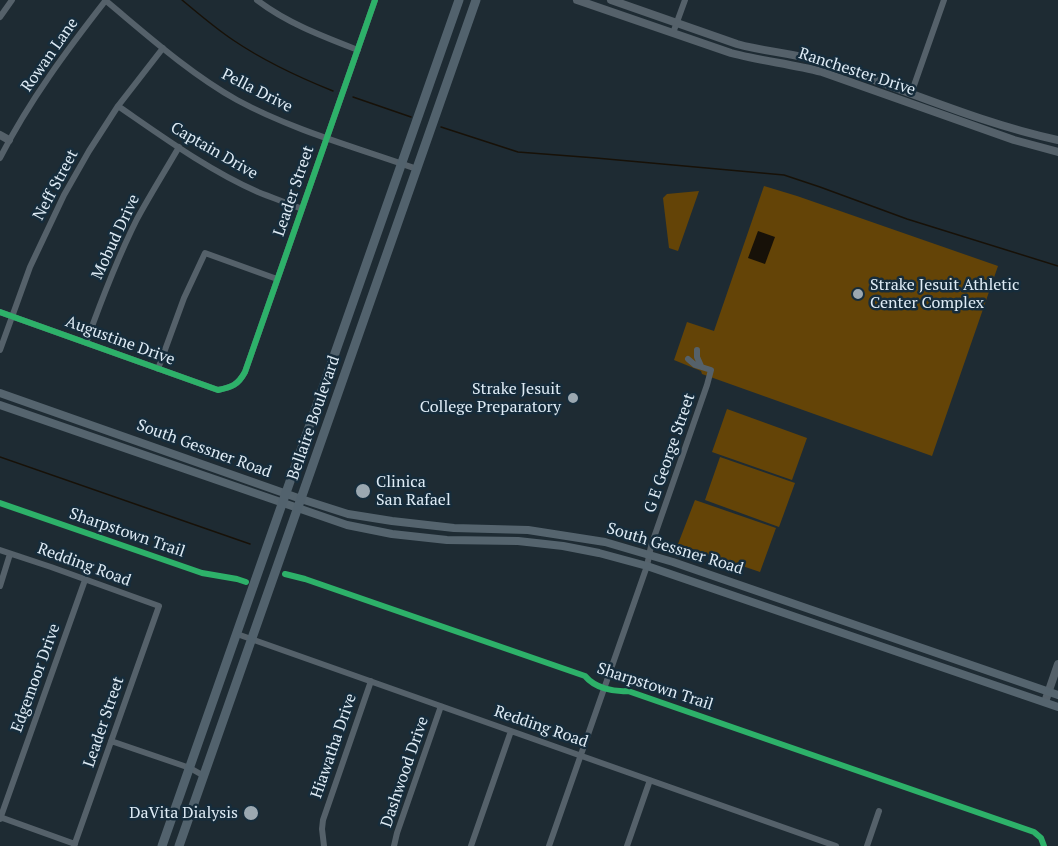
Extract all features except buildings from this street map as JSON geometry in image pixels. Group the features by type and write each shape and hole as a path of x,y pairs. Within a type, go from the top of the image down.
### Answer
{"main road":[{"name":"Bellaire Boulevard","path":"164,843 459,0"},
{"name":"Bellaire Boulevard","path":"180,846 476,0"},
{"path":"369,256 385,262"},
{"path":"335,355 350,360"},
{"name":"South Gessner Road","path":"0,393 183,456 346,525 392,534 447,540 518,541 599,553 726,592 1058,707"},
{"name":"South Gessner Road","path":"0,405 179,468 284,498"},
{"path":"85,434 89,424"},
{"path":"179,468 183,456"},
{"name":"South Gessner Road","path":"299,504 394,521 454,528 528,530 605,542 730,581 1058,695"},
{"path":"392,534 394,521"},
{"path":"726,592 730,581"},
{"path":"794,616 798,605"},
{"path":"862,639 866,628"},
{"path":"932,663 935,653"}],"street":[{"path":"0,17 12,0"},
{"name":"Pella Drive","path":"106,0 163,48 237,100 277,118 417,169"},
{"name":"Rowan Lane","path":"0,158 55,67 106,0"},
{"path":"257,0 272,12 311,32 358,50"},
{"name":"Leader Street","path":"232,387 239,382 245,372 375,0"},
{"name":"Ranchester Drive","path":"578,0 747,58 822,72 930,105 1058,140"},
{"name":"Ranchester Drive","path":"611,0 749,48 806,57 842,69 911,94 930,105 998,134 1058,152"},
{"path":"673,33 685,0"},
{"path":"911,94 944,0"},
{"name":"Neff Street","path":"0,350 30,267 56,210 89,151 118,106 163,48"},
{"path":"747,58 749,48"},
{"path":"839,78 842,69"},
{"name":"Captain Drive","path":"118,106 211,167 257,191 302,209"},
{"path":"998,134 1002,124"},
{"path":"0,135 9,140"},
{"name":"Mobud Drive","path":"86,343 108,284 137,220 179,147"},
{"path":"158,369 184,298 205,253 277,279"},
{"name":"Augustine Drive","path":"0,312 218,390 232,387"},
{"name":"G E George Street","path":"649,555 711,370 701,366 697,350"},
{"path":"688,359 695,365 701,366"},
{"name":"Redding Road","path":"0,550 159,606"},
{"path":"0,586 10,554"},
{"path":"549,846 649,555"},
{"name":"Edgemoor Drive","path":"0,818 85,580"},
{"name":"Leader Street","path":"74,845 159,606"},
{"name":"Redding Road","path":"237,634 836,846"},
{"path":"1045,702 1058,664"},
{"name":"Hiawatha Drive","path":"324,846 323,820 371,681"},
{"name":"Dashwood Drive","path":"394,846 441,706"},
{"path":"471,846 511,731"},
{"path":"111,741 190,768 204,776"},
{"path":"627,846 650,780"},
{"path":"867,846 879,811"},
{"path":"0,818 74,845"}],"shaded area":[{"name":"Strake Jesuit Athletic Center Complex","path":"764,186 998,266 932,456 702,374 701,371 674,360 687,322 714,331"},
{"path":"699,191 678,251 669,248 663,198 667,194"},
{"path":"758,231 775,237 765,264 748,258"},
{"path":"727,409 807,438 792,480 712,452"},
{"path":"720,457 795,483 779,527 705,500"},
{"path":"695,500 776,528 760,572 678,544"}],"waterway":[{"path":"182,0 245,48 333,91"},
{"path":"353,97 411,117"},
{"path":"441,127 518,152 784,175 907,219 1058,266"},
{"path":"0,457 250,544"}],"cycle path":[{"path":"0,312 218,390 237,383 245,372 375,0"},
{"name":"Sharpstown Trail","path":"0,503 202,573 246,582"},
{"name":"Sharpstown Trail","path":"285,574 585,676 594,684 605,688 628,691 1034,832 1041,838 1044,846"}],"place":[{"name":"Strake Jesuit Athletic Center Complex","path":"858,294"},
{"name":"Strake Jesuit College Preparatory","path":"573,398"},
{"name":"Clinica San Rafael","path":"363,491"},
{"name":"DaVita Dialysis","path":"251,813"}]}
